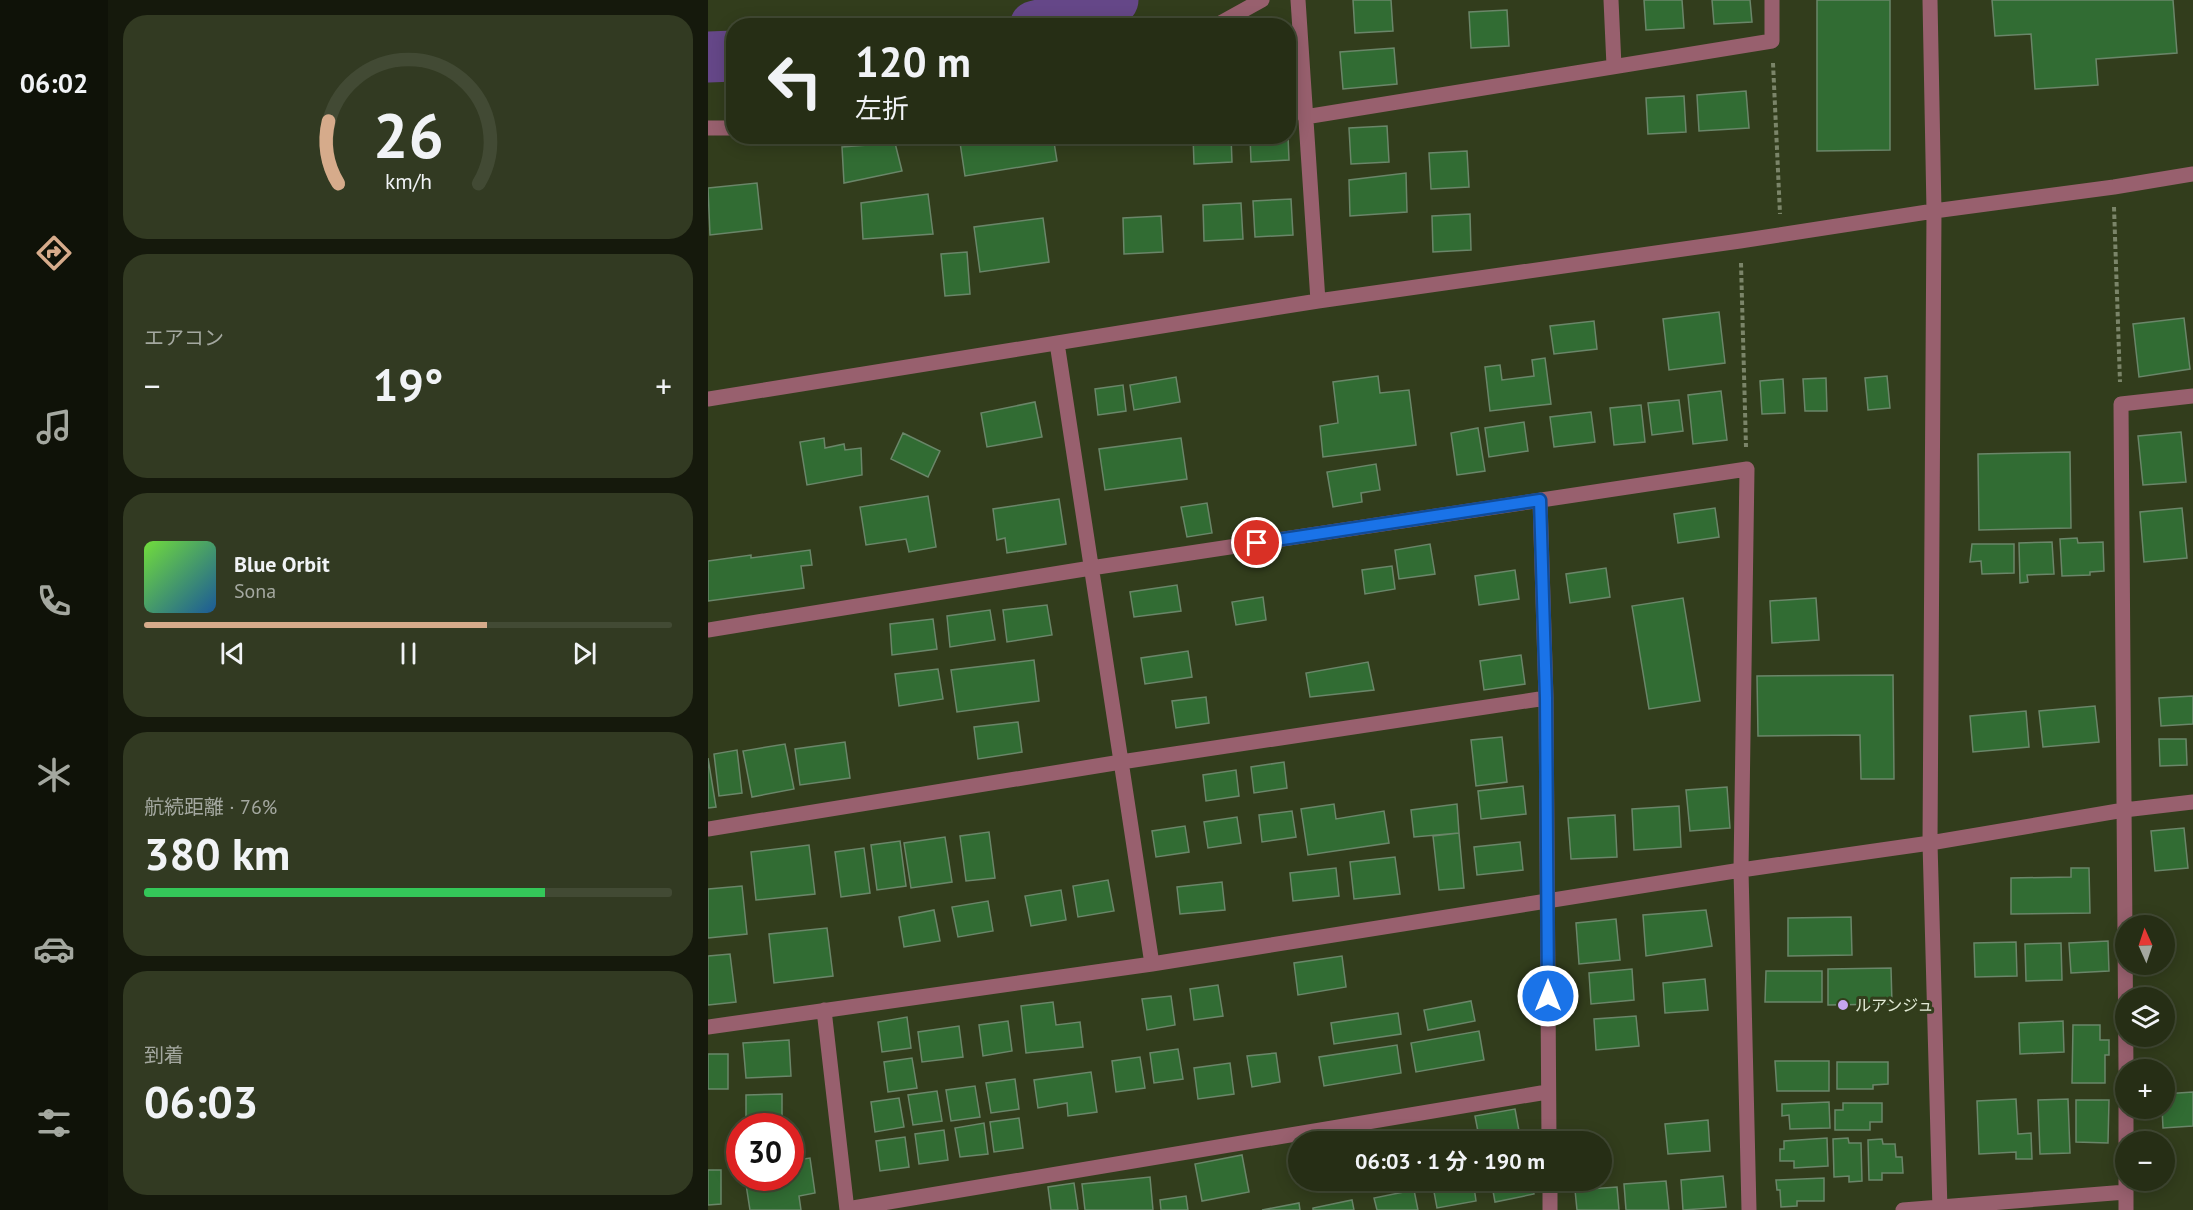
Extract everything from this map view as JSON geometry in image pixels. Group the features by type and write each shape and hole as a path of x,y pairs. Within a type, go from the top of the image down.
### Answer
{"street":[{"path":"1229,18 1262,0"},
{"path":"1298,0 1318,301"},
{"path":"1611,0 1614,66"},
{"path":"1305,117 1772,41 1772,0"},
{"path":"1930,0 1934,211 1930,843 1940,1208"},
{"path":"708,128 726,128"},
{"path":"708,399 1318,301 2193,174"},
{"path":"1057,342 1152,964"},
{"path":"2126,1059 2121,404 2193,396"},
{"path":"708,630 1091,568 1747,469 1741,870 1749,1210"},
{"path":"1540,500 1546,698 1549,1131"},
{"path":"708,829 1121,762 1546,698"},
{"path":"708,1027 1152,964 1548,900 1930,843 2124,810 2193,802"},
{"path":"824,1010 847,1210 1548,1092"},
{"path":"1903,1210 1940,1208 2115,1187"},
{"path":"1550,1191 1550,1210"},
{"path":"2126,1191 2126,1210"}],"path":[{"path":"1772,41 1781,235"},
{"path":"2114,187 2121,404"},
{"path":"1740,241 1747,469"}],"building":[{"path":"1353,0 1391,0 1393,31 1355,33"},
{"path":"1644,0 1682,0 1684,28 1646,30"},
{"path":"1712,0 1750,0 1752,22 1714,24"},
{"path":"1817,0 1890,0 1890,150 1817,151"},
{"path":"1992,0 2173,0 2177,53 2096,59 2098,85 2035,89 2031,34 1995,36"},
{"path":"1507,10 1509,46 1471,48 1469,12"},
{"path":"1394,48 1397,84 1343,89 1340,52"},
{"path":"1746,91 1749,128 1699,131 1697,95"},
{"path":"1684,96 1686,132 1648,134 1646,98"},
{"path":"1387,126 1389,162 1351,164 1349,128"},
{"path":"895,144 902,171 844,183 842,147"},
{"path":"960,144 1054,144 1057,161 965,176"},
{"path":"1193,144 1231,144 1232,162 1194,164"},
{"path":"1250,144 1288,144 1289,160 1251,162"},
{"path":"1467,151 1469,187 1431,189 1429,153"},
{"path":"1406,173 1407,212 1350,216 1349,180"},
{"path":"757,183 762,229 710,235 708,188"},
{"path":"928,194 933,234 863,239 861,203"},
{"path":"1291,199 1293,235 1255,237 1253,201"},
{"path":"1241,203 1243,239 1204,241 1203,205"},
{"path":"1470,214 1471,250 1433,252 1432,216"},
{"path":"1161,216 1163,252 1124,254 1123,218"},
{"path":"1043,218 1049,262 980,272 974,227"},
{"path":"967,252 970,294 945,296 941,254"},
{"path":"1719,312 1725,363 1669,370 1663,319"},
{"path":"2184,318 2190,369 2139,377 2133,324"},
{"path":"1594,321 1597,349 1554,354 1550,326"},
{"path":"1545,358 1551,404 1490,411 1485,367 1500,365 1502,380 1534,376 1532,360"},
{"path":"1378,376 1380,393 1409,390 1416,445 1323,457 1320,426 1338,423 1333,382"},
{"path":"1887,376 1890,408 1868,410 1865,378"},
{"path":"1176,377 1180,402 1134,410 1130,385"},
{"path":"1826,378 1827,411 1805,411 1803,379"},
{"path":"1783,379 1785,413 1762,414 1760,381"},
{"path":"1123,385 1126,411 1098,415 1095,389"},
{"path":"1721,391 1727,440 1693,444 1688,395"},
{"path":"1679,400 1683,431 1652,435 1648,403"},
{"path":"1035,402 1042,437 987,447 981,413"},
{"path":"1641,405 1645,442 1614,445 1610,408"},
{"path":"1591,412 1595,442 1554,447 1550,417"},
{"path":"1524,422 1528,451 1489,457 1485,428"},
{"path":"1478,428 1485,471 1457,475 1451,433"},
{"path":"2181,432 2186,482 2143,485 2138,436"},
{"path":"903,433 940,451 928,477 891,459"},
{"path":"824,438 825,448 844,444 845,450 861,448 862,475 807,485 800,442"},
{"path":"1181,438 1187,479 1105,490 1099,449"},
{"path":"2070,452 2071,528 1979,530 1978,454"},
{"path":"1376,464 1380,490 1361,493 1362,502 1333,507 1327,472"},
{"path":"928,496 936,547 909,552 906,539 866,545 860,507"},
{"path":"1059,499 1066,544 1007,553 1005,538 997,540 993,509"},
{"path":"1207,503 1212,533 1187,537 1181,507"},
{"path":"1715,508 1719,537 1678,543 1674,514"},
{"path":"2182,508 2187,558 2144,562 2140,512"},
{"path":"2077,538 2078,543 2103,542 2104,571 2090,572 2090,575 2062,576 2060,539"},
{"path":"2052,542 2054,574 2027,575 2028,582 2020,583 2019,543"},
{"path":"1430,544 1435,574 1399,579 1395,550"},
{"path":"1972,544 2014,544 2014,573 1982,574 1981,561 1970,562"},
{"path":"810,550 812,565 801,566 804,588 708,601 708,561"},
{"path":"1392,566 1395,589 1365,594 1362,570"},
{"path":"1606,568 1610,597 1570,603 1566,574"},
{"path":"1515,570 1519,599 1479,605 1475,576"},
{"path":"1177,585 1181,611 1134,617 1130,592"},
{"path":"1263,597 1266,620 1236,625 1232,602"},
{"path":"1683,598 1700,701 1649,709 1632,606"},
{"path":"1816,598 1819,640 1772,643 1770,601"},
{"path":"1047,605 1052,635 1007,642 1003,610"},
{"path":"990,610 995,640 950,647 947,616"},
{"path":"933,619 937,649 892,655 890,624"},
{"path":"1188,651 1192,677 1145,684 1141,658"},
{"path":"1521,655 1525,684 1484,690 1480,661"},
{"path":"1034,660 1039,701 957,712 951,670"},
{"path":"1368,662 1374,690 1310,697 1306,673"},
{"path":"938,669 943,699 899,706 895,674"},
{"path":"1893,675 1894,779 1861,779 1860,735 1758,736 1757,676"},
{"path":"2193,696 2193,724 2161,726 2159,698"},
{"path":"1206,697 1209,723 1176,728 1172,701"},
{"path":"2095,706 2099,742 2043,747 2039,711"},
{"path":"2026,711 2029,747 1973,752 1970,716"},
{"path":"1018,722 1022,752 978,759 974,727"},
{"path":"1502,737 1507,782 1476,786 1471,740"},
{"path":"2159,739 2186,739 2187,765 2160,766"},
{"path":"845,742 850,778 800,785 795,749"},
{"path":"785,744 794,789 752,797 743,751"},
{"path":"737,750 742,793 719,796 714,754"},
{"path":"708,758 716,807 708,808"},
{"path":"1284,762 1287,788 1254,793 1251,767"},
{"path":"1236,770 1239,796 1206,801 1203,775"},
{"path":"1523,786 1526,814 1481,819 1478,791"},
{"path":"1727,787 1730,828 1690,831 1686,790"},
{"path":"1334,804 1336,819 1384,811 1389,843 1308,855 1301,809"},
{"path":"1457,804 1459,833 1414,837 1411,810"},
{"path":"1679,806 1681,847 1634,850 1632,809"},
{"path":"1292,811 1296,837 1262,842 1259,815"},
{"path":"1615,815 1617,857 1571,859 1568,818"},
{"path":"1237,817 1241,843 1208,848 1204,822"},
{"path":"1185,826 1189,852 1156,857 1152,831"},
{"path":"2184,828 2188,868 2155,871 2151,831"},
{"path":"989,832 995,878 966,881 960,836"},
{"path":"1459,833 1464,888 1439,890 1433,836"},
{"path":"945,837 952,882 911,888 904,843"},
{"path":"900,841 906,886 877,890 871,845"},
{"path":"1520,842 1523,870 1477,875 1474,847"},
{"path":"809,845 815,894 756,900 751,852"},
{"path":"864,848 870,893 841,897 835,852"},
{"path":"1395,857 1400,894 1354,899 1350,862"},
{"path":"1336,868 1339,896 1293,901 1290,873"},
{"path":"2071,868 2089,868 2090,913 2011,914 2011,878 2071,877"},
{"path":"1108,880 1114,911 1078,917 1073,886"},
{"path":"1222,882 1225,910 1180,914 1177,887"},
{"path":"742,886 747,934 708,938 708,889"},
{"path":"1061,890 1066,920 1031,926 1025,896"},
{"path":"988,901 993,931 958,937 952,907"},
{"path":"934,910 940,941 904,947 899,917"},
{"path":"1706,910 1712,946 1646,956 1643,915"},
{"path":"1851,917 1852,955 1788,956 1788,918"},
{"path":"1616,919 1620,960 1579,964 1576,923"},
{"path":"827,928 833,976 774,983 769,934"},
{"path":"2108,941 2109,971 2071,973 2069,943"},
{"path":"2016,942 2017,976 1975,977 1974,943"},
{"path":"2061,943 2062,980 2026,981 2025,944"},
{"path":"730,954 736,1002 708,1005 708,956"},
{"path":"1342,956 1346,987 1298,995 1294,963"},
{"path":"1891,968 1892,1004 1828,1005 1828,969"},
{"path":"1632,969 1634,1000 1591,1004 1589,973"},
{"path":"1766,971 1822,971 1822,1002 1765,1002"},
{"path":"1705,979 1708,1010 1665,1013 1663,983"},
{"path":"1218,985 1223,1016 1194,1020 1190,989"},
{"path":"1171,996 1175,1025 1147,1030 1142,999"},
{"path":"1471,1001 1475,1021 1428,1030 1424,1010"},
{"path":"1053,1002 1056,1025 1080,1022 1083,1047 1026,1053 1021,1006"},
{"path":"1398,1013 1401,1034 1334,1044 1331,1023"},
{"path":"1636,1016 1639,1046 1596,1050 1594,1019"},
{"path":"907,1017 911,1048 882,1052 878,1022"},
{"path":"1008,1021 1012,1051 983,1056 979,1025"},
{"path":"2063,1021 2064,1052 2020,1054 2019,1023"},
{"path":"2073,1025 2100,1025 2100,1040 2109,1040 2109,1055 2105,1055 2105,1083 2072,1083"},
{"path":"959,1026 963,1057 922,1062 918,1032"},
{"path":"1479,1031 1484,1060 1416,1072 1411,1043"},
{"path":"789,1040 791,1076 746,1078 743,1043"},
{"path":"1397,1045 1401,1073 1324,1086 1319,1057"},
{"path":"1178,1049 1183,1079 1154,1083 1150,1053"},
{"path":"1276,1053 1280,1082 1252,1087 1247,1056"},
{"path":"708,1054 728,1054 728,1089 708,1089"},
{"path":"1140,1057 1145,1088 1116,1092 1112,1061"},
{"path":"912,1058 917,1088 888,1092 884,1062"},
{"path":"1775,1061 1829,1061 1829,1091 1777,1091"},
{"path":"1837,1062 1888,1062 1888,1084 1873,1085 1873,1089 1837,1089"},
{"path":"1230,1063 1234,1094 1198,1099 1194,1068"},
{"path":"1091,1072 1097,1112 1068,1116 1067,1103 1038,1108 1034,1080"},
{"path":"1015,1079 1019,1109 991,1113 986,1083"},
{"path":"975,1086 980,1117 951,1121 946,1090"},
{"path":"937,1091 942,1121 913,1125 908,1095"},
{"path":"2193,1092 2193,1126 2163,1128 2163,1119 2175,1119 2175,1093"},
{"path":"782,1094 782,1113 746,1113 746,1095"},
{"path":"899,1098 904,1127 875,1132 871,1102"},
{"path":"2016,1099 2018,1134 2031,1133 2032,1159 2016,1159 2016,1152 1979,1154 1977,1101"},
{"path":"2068,1099 2070,1153 2040,1154 2038,1100"},
{"path":"2076,1100 2109,1100 2108,1143 2076,1142"},
{"path":"1829,1102 1830,1128 1790,1129 1789,1115 1782,1116 1782,1104"},
{"path":"1843,1103 1882,1103 1882,1122 1870,1122 1870,1130 1835,1130 1835,1110 1843,1110"},
{"path":"1515,1109 1519,1131 1478,1131 1475,1116"},
{"path":"1019,1118 1023,1148 994,1152 990,1122"},
{"path":"1708,1120 1710,1151 1668,1154 1665,1124"},
{"path":"984,1123 988,1154 960,1157 955,1128"},
{"path":"944,1130 948,1160 919,1164 915,1134"},
{"path":"905,1137 909,1167 880,1171 876,1141"},
{"path":"1827,1138 1828,1166 1794,1168 1794,1161 1780,1161 1780,1149 1784,1149 1784,1141"},
{"path":"1848,1138 1849,1143 1861,1143 1862,1181 1849,1182 1849,1176 1834,1177 1833,1139"},
{"path":"1882,1139 1883,1144 1895,1144 1896,1157 1902,1157 1903,1173 1882,1173 1882,1180 1869,1180 1868,1140"},
{"path":"1242,1155 1249,1192 1202,1201 1195,1164"},
{"path":"810,1158 815,1193 799,1196 801,1210 750,1210 747,1191 804,1191 804,1159"},
{"path":"708,1170 721,1170 721,1204 708,1205"},
{"path":"1723,1176 1726,1207 1683,1210 1681,1180"},
{"path":"1150,1177 1153,1210 1085,1210 1082,1184"},
{"path":"1824,1178 1824,1201 1797,1201 1797,1206 1781,1207 1780,1190 1777,1190 1776,1180"},
{"path":"1666,1181 1669,1210 1626,1210 1624,1184"},
{"path":"1074,1183 1078,1210 1051,1210 1048,1187"},
{"path":"1612,1187 1617,1187 1619,1210 1577,1210 1575,1191 1612,1191"},
{"path":"1414,1191 1418,1210 1377,1210 1374,1198"},
{"path":"1434,1191 1475,1191 1476,1201 1437,1208"},
{"path":"1493,1191 1534,1191 1534,1194 1495,1202"},
{"path":"1186,1196 1188,1210 1161,1210 1160,1200"},
{"path":"1352,1200 1354,1210 1313,1210 1313,1208"},
{"path":"1299,1203 1300,1210 1262,1210"}],"waterway":[{"path":"1070,18 1083,15 1113,0"},
{"path":"708,57 726,56"}],"place":[{"name":"ルアンジュ","path":"1843,1005"}],"route":[{"path":"1257,543 1540,500 1546,698 1548,996"}]}
